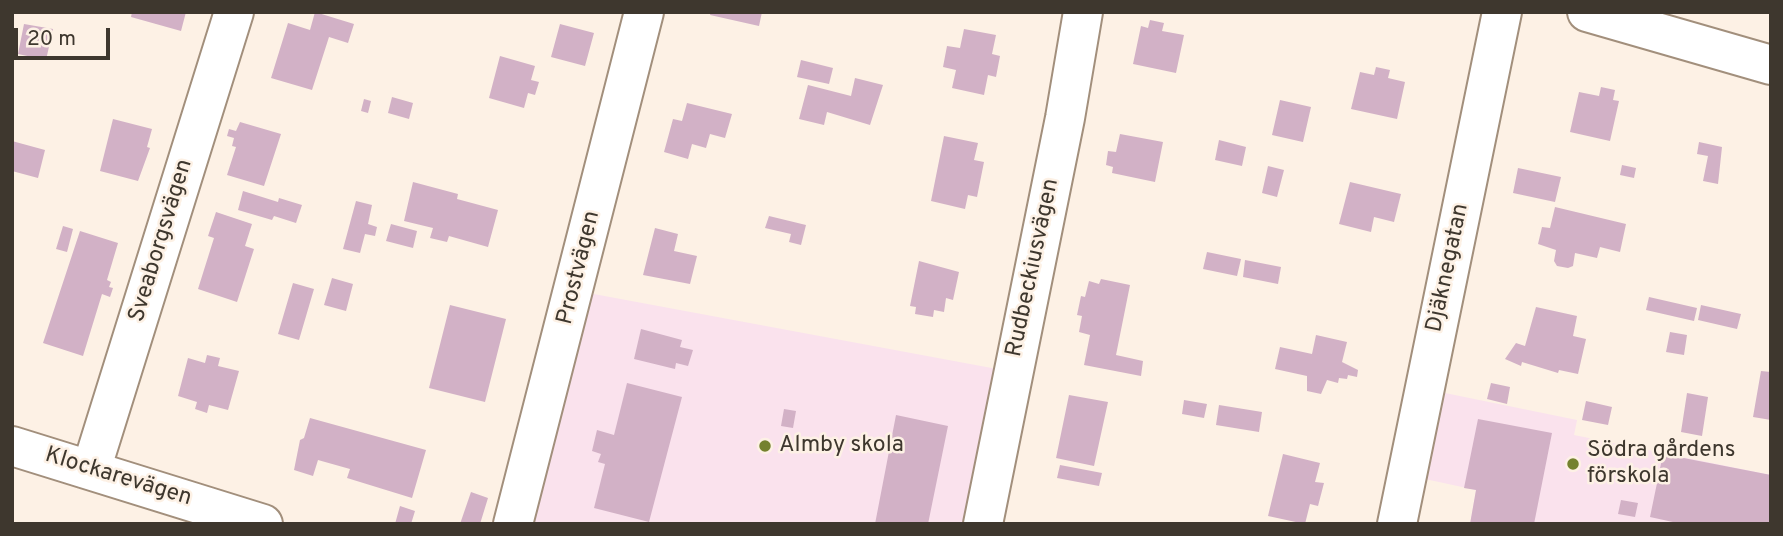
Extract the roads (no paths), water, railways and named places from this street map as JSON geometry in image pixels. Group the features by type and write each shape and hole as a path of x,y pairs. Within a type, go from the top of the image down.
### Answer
{"street":[{"name":"Sveaborgsvägen","path":"91,470 234,12"},
{"name":"Prostvägen","path":"513,524 644,12"},
{"name":"Rudbeckiusvägen","path":"983,524 1065,118 1083,12"},
{"name":"Djäknegatan","path":"1397,524 1502,12"},
{"path":"1587,12 1771,65"},
{"name":"Klockarevägen","path":"12,446 263,524"}],"place":[{"name":"Almby skola","path":"765,446"},
{"name":"Södra gårdens förskola","path":"1573,464"}]}
